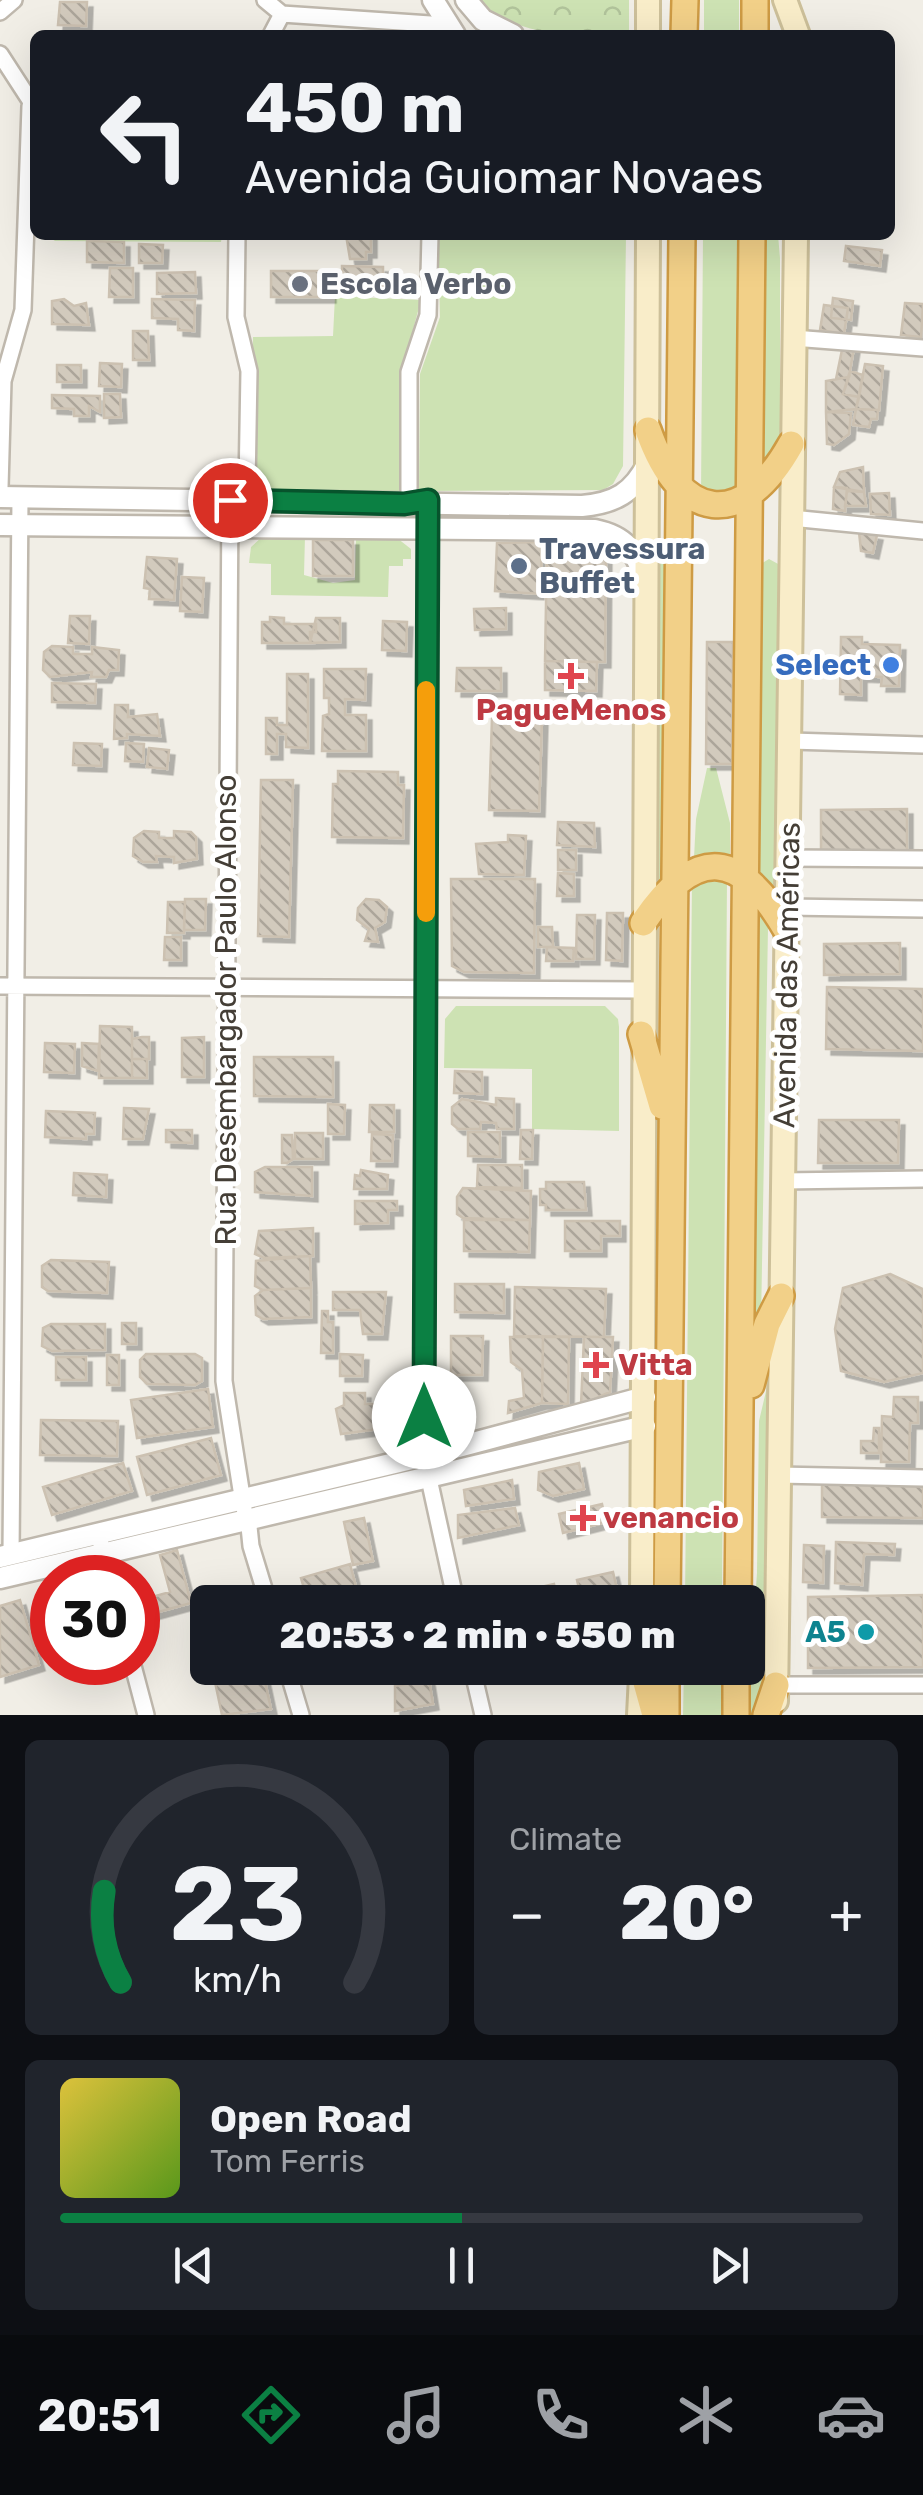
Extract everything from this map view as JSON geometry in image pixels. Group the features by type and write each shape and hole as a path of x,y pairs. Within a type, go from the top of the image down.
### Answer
{"highway":[{"path":"684,30 685,0"},
{"path":"755,0 755,30"},
{"path":"667,1585 682,240"},
{"name":"Avenida das Américas","path":"738,1585 752,240"},
{"path":"648,430 666,474 679,487 715,504 748,496 780,463 791,444"},
{"path":"644,923 674,882 705,866 726,867 747,877 787,919"},
{"path":"641,1034 672,1135"},
{"path":"740,1439 762,1338 781,1296"},
{"path":"647,1685 655,1715"},
{"path":"666,1685 666,1715"},
{"path":"736,1685 736,1715"},
{"path":"766,1715 776,1685"}],"main road":[{"path":"785,0 798,30"},
{"path":"800,30 803,0"},
{"path":"642,1585 645,1398 641,1034 648,240"},
{"name":"Avenida das Américas","path":"776,1715 796,240"},
{"path":"639,1715 641,1685"}],"street":[{"path":"0,12 14,0"},
{"path":"265,0 282,14 432,30"},
{"path":"433,0 450,30"},
{"path":"466,0 483,20 503,30"},
{"path":"274,30 282,14"},
{"path":"0,54 30,102"},
{"path":"0,487 3,380 23,310 30,168"},
{"name":"Rua Desembargador Paulo Alonso","path":"237,240 236,317 249,371 238,493 230,526 224,1381 243,1513 242,1539 251,1546 263,1585"},
{"path":"430,240 428,315 409,372 418,499 427,527 425,1466 452,1585"},
{"path":"794,338 923,348"},
{"path":"645,1398 425,1466 243,1513 101,1542 5,1555 10,498 238,493 404,504 418,499 602,505 628,493 648,464"},
{"path":"791,518 923,531"},
{"path":"10,525 427,527 608,533 630,546 646,582"},
{"path":"791,741 923,745"},
{"path":"788,858 923,859"},
{"path":"787,919 923,909"},
{"path":"8,986 642,990"},
{"path":"783,1181 923,1180"},
{"path":"425,1466 645,1426"},
{"path":"778,1475 923,1478"},
{"path":"101,1542 104,1555"},
{"path":"0,1578 101,1542"},
{"path":"138,1685 146,1715"},
{"path":"292,1685 300,1715"},
{"path":"476,1685 483,1715"},
{"path":"776,1685 923,1685"}],"green space":[{"path":"476,0 629,0 629,30 540,30 493,13"},
{"path":"704,0 739,0 739,30 704,30"},
{"path":"54,240 221,240 221,242"},
{"path":"438,240 626,240 623,466 613,484 603,490 419,491 420,374 440,317"},
{"path":"703,240 737,240 736,494 701,495"},
{"path":"764,240 778,240 780,436 760,481"},
{"path":"335,296 421,300 402,371 401,494 248,493 253,337 333,336"},
{"path":"263,536 305,536 304,575 333,583 355,580 356,537 397,538 411,549 411,559 403,559 403,566 389,566 388,597 271,595 271,564 249,563 251,547"},
{"path":"654,546 669,560 668,877 656,891"},
{"path":"769,559 780,565 777,896 757,873 759,565"},
{"path":"707,768 716,768 730,823 730,857 694,858 696,819"},
{"path":"727,878 722,1585 685,1585 692,879"},
{"path":"754,899 767,917 768,928 761,1321 749,1375"},
{"path":"456,1006 605,1006 618,1019 619,1027 619,1131 532,1129 532,1069 444,1068 445,1019"},
{"path":"771,1370 765,1695 758,1715 747,1715 749,1685 765,1685 765,1585 756,1585 759,1421"},
{"path":"684,1685 721,1685 721,1715 683,1715"}],"building":[{"path":"60,2 87,2 86,26 58,25"},
{"path":"347,240 371,240 371,252 366,252 366,259 350,259"},
{"path":"87,241 124,242 124,263 87,262"},
{"path":"139,244 163,245 162,263 139,263"},
{"path":"846,246 882,250 880,266 844,261"},
{"path":"342,266 383,267 383,289 342,289"},
{"path":"110,268 133,268 133,297 109,297"},
{"name":"Escola Verbo","path":"271,271 330,271 330,297 271,297"},
{"path":"195,272 196,293 157,294 157,273"},
{"path":"833,298 853,301 851,320 831,318"},
{"path":"64,299 74,306 86,303 89,325 52,324 52,301"},
{"path":"152,299 195,300 194,331 178,330 178,319 152,318"},
{"path":"905,303 923,304 921,337 901,335"},
{"path":"824,305 848,308 844,334 820,330"},
{"path":"133,331 148,331 149,360 133,360"},
{"path":"843,345 854,347 849,377 836,379"},
{"path":"100,363 122,364 121,387 99,386"},
{"path":"865,364 883,366 879,410 856,409"},
{"path":"57,365 81,365 81,382 57,382"},
{"path":"850,371 863,375 859,397 843,394"},
{"path":"849,377 843,394 859,397 856,409 826,412 826,381"},
{"path":"104,394 120,394 121,417 104,418"},
{"path":"52,395 100,396 100,412 89,406 89,416 74,416 74,409 52,408"},
{"path":"856,409 878,410 877,419 871,419 869,427 853,425"},
{"path":"826,412 851,413 849,434 834,445 827,444"},
{"path":"863,467 864,492 834,487 840,472"},
{"path":"834,487 847,488 845,511 833,509"},
{"path":"847,491 864,492 866,506 845,506"},
{"path":"889,493 890,515 871,514 870,494"},
{"path":"859,532 877,535 873,553 861,551"},
{"path":"313,540 353,540 353,576 313,576"},
{"name":"Travessura Buffet","path":"541,542 542,594 495,591 497,543"},
{"path":"547,547 606,548 605,662 545,661"},
{"path":"147,557 177,559 174,600 149,599 150,589 144,588"},
{"path":"182,577 204,578 202,612 180,611"},
{"path":"506,608 506,629 475,630 474,609"},
{"path":"70,616 90,616 89,644 68,643"},
{"path":"270,617 284,618 284,624 316,624 316,632 310,632 310,643 262,643 262,622 270,622"},
{"path":"316,618 340,618 340,642 310,643"},
{"path":"383,621 407,622 406,651 382,650"},
{"path":"841,637 862,637 862,644 900,645 899,686 881,686 882,677 861,676 861,695 840,694"},
{"path":"707,642 733,642 732,764 706,764"},
{"path":"52,646 73,647 73,654 92,654 92,647 119,650 118,670 109,670 106,677 91,677 92,672 50,677 43,670 44,652"},
{"name":"PagueMenos","path":"545,661 597,662 596,691 545,690"},
{"path":"457,668 501,668 501,691 456,691"},
{"path":"324,669 366,669 365,700 345,699 345,715 366,715 366,751 322,751 323,716 329,714 329,698 324,698"},
{"path":"287,674 308,674 308,748 286,747 286,734 277,734 277,754 266,754 266,718 277,718 277,725 287,725"},
{"path":"52,683 96,684 95,703 52,702"},
{"path":"115,705 128,705 128,717 157,714 160,736 127,734 127,738 114,739"},
{"path":"492,718 542,719 539,811 489,810"},
{"path":"74,743 102,744 101,766 73,765"},
{"path":"126,743 144,744 143,762 125,761"},
{"path":"149,748 169,750 167,769 147,767"},
{"path":"338,771 398,772 398,785 404,785 403,838 332,837 333,784 338,784"},
{"path":"261,780 293,780 289,937 258,936"},
{"path":"907,809 907,850 821,851 821,810"},
{"path":"558,822 594,823 595,847 557,845"},
{"path":"144,831 159,832 159,838 174,838 174,831 191,832 196,837 197,859 174,863 174,857 156,856 157,862 143,862 133,856 134,838"},
{"path":"508,835 526,836 524,875 479,874 476,844 508,842"},
{"path":"558,850 576,850 576,870 558,870"},
{"path":"558,873 574,874 574,896 557,896"},
{"path":"451,879 535,879 534,973 464,972 452,966"},
{"path":"185,899 206,899 205,930 184,930"},
{"path":"366,899 379,900 387,907 385,922 375,928 378,942 365,941 369,929 357,920 358,908"},
{"path":"168,902 185,902 184,933 167,933"},
{"path":"607,913 623,913 622,961 606,960"},
{"path":"577,915 595,915 594,959 576,959"},
{"path":"538,927 552,927 553,947 538,947"},
{"path":"165,937 181,937 181,960 164,960"},
{"path":"900,943 900,974 824,975 824,944"},
{"path":"547,947 574,948 573,961 546,961"},
{"path":"827,987 923,989 923,1051 826,1049"},
{"path":"100,1026 132,1027 132,1078 99,1078"},
{"path":"149,1037 149,1059 132,1059 132,1039"},
{"path":"204,1037 204,1077 182,1077 182,1038"},
{"path":"45,1043 75,1044 74,1073 44,1072"},
{"path":"82,1043 99,1044 98,1071 82,1066"},
{"path":"254,1057 333,1057 333,1097 254,1096"},
{"path":"132,1059 147,1059 147,1078 132,1078"},
{"path":"455,1071 482,1072 482,1094 454,1093"},
{"path":"496,1098 514,1099 514,1129 497,1129 496,1123 481,1122 480,1129 458,1129 452,1124 452,1107 462,1099 496,1105"},
{"path":"328,1104 345,1105 344,1134 328,1134"},
{"path":"370,1105 394,1105 394,1132 369,1132"},
{"path":"124,1108 149,1109 143,1139 123,1139"},
{"path":"46,1111 95,1113 94,1134 86,1134 86,1139 45,1137"},
{"path":"819,1120 899,1120 898,1163 818,1163"},
{"path":"166,1130 192,1130 192,1143 166,1142"},
{"path":"521,1130 533,1130 532,1159 520,1159"},
{"path":"468,1132 500,1132 500,1157 468,1156"},
{"path":"295,1133 323,1133 323,1159 295,1159"},
{"path":"372,1134 393,1135 392,1161 371,1161"},
{"path":"282,1135 292,1135 293,1159 287,1163 282,1163"},
{"path":"478,1165 522,1165 522,1188 477,1187"},
{"path":"265,1167 312,1167 312,1196 255,1192 255,1172"},
{"path":"361,1170 388,1175 387,1189 354,1189 355,1175 360,1176"},
{"path":"74,1173 107,1175 106,1197 73,1195"},
{"path":"546,1182 584,1182 586,1210 546,1210 546,1205 540,1205 540,1189 546,1189"},
{"path":"463,1188 531,1191 530,1220 463,1218 457,1214 457,1197"},
{"path":"355,1201 397,1201 397,1210 388,1210 388,1223 355,1224"},
{"path":"464,1220 530,1220 529,1252 464,1251"},
{"path":"565,1221 620,1221 620,1236 601,1236 601,1251 565,1251"},
{"path":"313,1228 313,1256 264,1258 255,1254 259,1231"},
{"path":"310,1256 311,1288 263,1290 255,1286 256,1261"},
{"path":"51,1260 109,1262 107,1293 48,1291 42,1287 42,1266"},
{"path":"890,1274 923,1289 923,1373 884,1382 841,1371 835,1329 843,1288"},
{"path":"455,1284 504,1284 504,1313 455,1312"},
{"path":"515,1287 606,1289 604,1337 514,1336"},
{"path":"311,1288 311,1317 263,1319 256,1315 255,1296 263,1290"},
{"path":"333,1292 386,1292 382,1334 363,1334 360,1310 333,1310"},
{"path":"322,1311 328,1311 328,1322 333,1322 333,1353 321,1353"},
{"path":"122,1323 136,1323 136,1344 122,1344"},
{"path":"51,1324 105,1324 105,1350 52,1351 42,1346 43,1328"},
{"path":"451,1336 483,1336 482,1375 451,1375"},
{"path":"510,1337 543,1337 542,1403 508,1413 509,1401 524,1398 522,1370 511,1362"},
{"path":"543,1337 569,1337 568,1404 542,1403"},
{"path":"584,1337 613,1337 610,1392 581,1405"},
{"path":"146,1354 195,1354 202,1358 202,1381 195,1385 147,1384 140,1377 140,1360"},
{"path":"340,1354 363,1355 362,1376 340,1376"},
{"path":"107,1355 119,1355 119,1385 107,1385"},
{"path":"56,1357 86,1357 86,1380 56,1380"},
{"path":"208,1389 213,1427 137,1438 131,1400"},
{"path":"344,1393 365,1393 365,1404 379,1404 379,1429 341,1434 336,1409 344,1405"},
{"path":"894,1397 918,1397 918,1423 910,1423 909,1462 881,1462 882,1416 893,1417"},
{"path":"41,1420 118,1421 117,1456 40,1455"},
{"path":"874,1428 879,1428 879,1453 861,1453 861,1441 873,1441"},
{"path":"211,1438 221,1475 147,1495 137,1457"},
{"path":"123,1463 132,1491 52,1515 43,1487"},
{"path":"579,1463 584,1489 553,1496 538,1490 539,1472"},
{"path":"512,1480 514,1499 466,1506 464,1490"},
{"path":"822,1482 923,1483 923,1518 822,1517"},
{"name":"venancio","path":"602,1504 606,1522 563,1533 559,1514"},
{"path":"515,1508 519,1525 458,1538 458,1515"},
{"path":"364,1518 373,1561 353,1565 344,1522"},
{"path":"836,1542 895,1544 894,1555 864,1554 862,1585 835,1583"},
{"path":"804,1545 824,1546 823,1583 803,1582"},
{"path":"177,1550 190,1603 160,1612 160,1595 170,1592 160,1555"},
{"path":"350,1564 356,1585 303,1585 301,1578"},
{"path":"613,1572 616,1585 578,1585 577,1580"},
{"name":"A5","path":"923,1595 923,1667 808,1668 808,1597"},
{"path":"20,1600 30,1634 30,1668 0,1677 0,1606"},
{"path":"216,1685 266,1685 271,1709 222,1715"},
{"path":"430,1685 433,1704 395,1711 395,1686"}],"slow traffic":[{"path":"426,690 426,913"}],"place":[{"name":"Escola Verbo","path":"300,284"},
{"name":"Travessura Buffet","path":"519,566"},
{"name":"Select","path":"891,665"},
{"name":"PagueMenos","path":"571,676"},
{"name":"Vitta","path":"596,1365"},
{"name":"venancio","path":"583,1518"},
{"name":"A5","path":"866,1632"}],"route":[{"path":"230,500 404,504 428,500 424,1417"}]}
